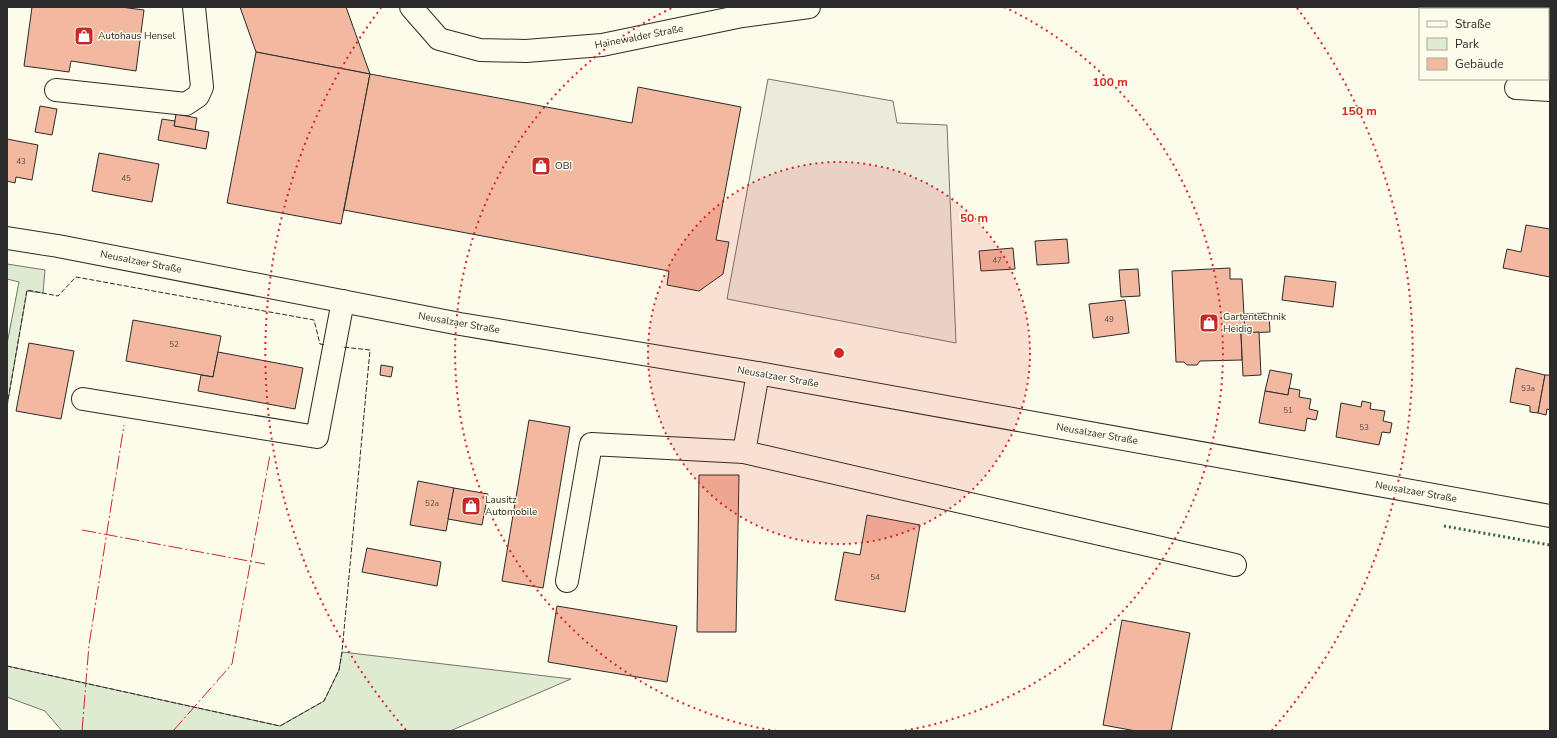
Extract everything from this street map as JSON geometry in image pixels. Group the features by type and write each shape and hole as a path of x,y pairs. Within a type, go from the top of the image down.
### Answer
{"main road":[{"path":"56,90 186,104 198,96 202,87 194,7"},
{"name":"Hainewalder Straße","path":"410,7 440,39 480,50 511,51 602,45 742,16 809,7"},
{"path":"1516,88 1550,90"},
{"name":"Neusalzaer Straße","path":"7,238 58,246 460,324 758,373 1550,516"},
{"path":"83,399 317,437 343,301"},
{"path":"744,452 758,373"},
{"path":"567,581 590,444 744,452 1235,565"}],"green space":[{"path":"7,264 45,270 43,293 27,291 7,406 7,344 19,282 7,279"},
{"path":"342,652 571,679 450,731 62,731 45,711 7,697 7,666 280,726 324,701 339,670"}],"shaded area":[{"path":"768,79 893,101 897,123 947,125 956,343 727,299"}],"building":[{"name":"Autohaus Hensel","path":"32,7 121,7 144,10 136,71 71,61 69,72 24,66"},
{"path":"240,7 346,7 370,74 256,52"},
{"path":"256,52 370,74 341,224 227,203"},
{"name":"OBI","path":"370,74 632,123 638,87 741,107 716,240 729,242 723,274 699,291 667,285 669,271 344,210"},
{"path":"40,106 57,109 52,135 35,132"},
{"path":"176,114 197,118 195,130 174,126"},
{"path":"162,119 175,121 174,126 209,132 206,149 158,140"},
{"path":"7,139 38,145 32,180 16,177 15,183 7,181"},
{"path":"99,153 159,164 152,202 92,191"},
{"path":"1526,225 1550,229 1550,277 1503,268 1507,249 1521,252"},
{"path":"1067,239 1069,263 1037,265 1035,241"},
{"path":"1013,248 1015,269 981,271 979,251"},
{"name":"Gartentechnik Heidig","path":"1230,268 1230,279 1242,279 1245,333 1241,333 1242,360 1200,361 1197,365 1187,365 1184,362 1176,362 1172,271"},
{"path":"1138,269 1140,296 1121,297 1119,270"},
{"path":"1285,276 1336,282 1333,307 1282,300"},
{"path":"1125,300 1129,333 1093,338 1089,304"},
{"path":"1269,313 1270,332 1245,333 1244,314"},
{"path":"133,320 221,336 213,377 126,361"},
{"path":"1259,332 1261,375 1243,376 1241,333"},
{"path":"29,343 74,351 61,419 16,411"},
{"path":"218,352 303,368 295,409 198,391 201,375 213,377"},
{"path":"381,365 393,367 391,377 380,375"},
{"path":"1516,368 1545,375 1538,413 1530,412 1530,406 1510,402"},
{"path":"1270,370 1292,374 1288,395 1265,391"},
{"path":"1545,375 1550,375 1550,410 1547,409 1546,415 1538,413"},
{"path":"1289,388 1300,390 1299,397 1311,399 1309,409 1318,411 1316,420 1307,418 1305,431 1259,423 1265,391 1288,395"},
{"path":"1362,401 1371,403 1370,409 1385,411 1383,421 1392,423 1390,433 1382,432 1379,445 1336,437 1341,403 1361,407"},
{"path":"529,420 570,427 543,588 502,581"},
{"path":"699,475 739,475 736,632 697,632"},
{"path":"418,481 454,488 446,531 410,525"},
{"path":"454,488 488,494 482,525 448,519"},
{"path":"867,515 920,525 905,612 835,600 844,552 860,555"},
{"path":"367,548 441,562 437,586 362,572"},
{"path":"557,606 677,626 667,682 548,662"},
{"path":"1122,620 1190,633 1171,731 1136,731 1103,725"}],"hedge":[{"path":"1444,526 1550,545"}],"fence":[{"path":"7,406 27,290 58,296 76,277 314,320 320,344 326,345"},
{"path":"7,666 280,726 324,701 339,670 342,652 370,350 342,347"}],"power":[{"path":"82,731 89,645 124,425"},
{"path":"173,731 232,664 270,455"},
{"path":"82,530 265,564"}],"place":[{"name":"Autohaus Hensel","path":"84,36"},
{"name":"OBI","path":"541,166"},
{"name":"Gartentechnik Heidig","path":"1209,323"},
{"name":"Lausitz Automobile","path":"471,506"}]}
